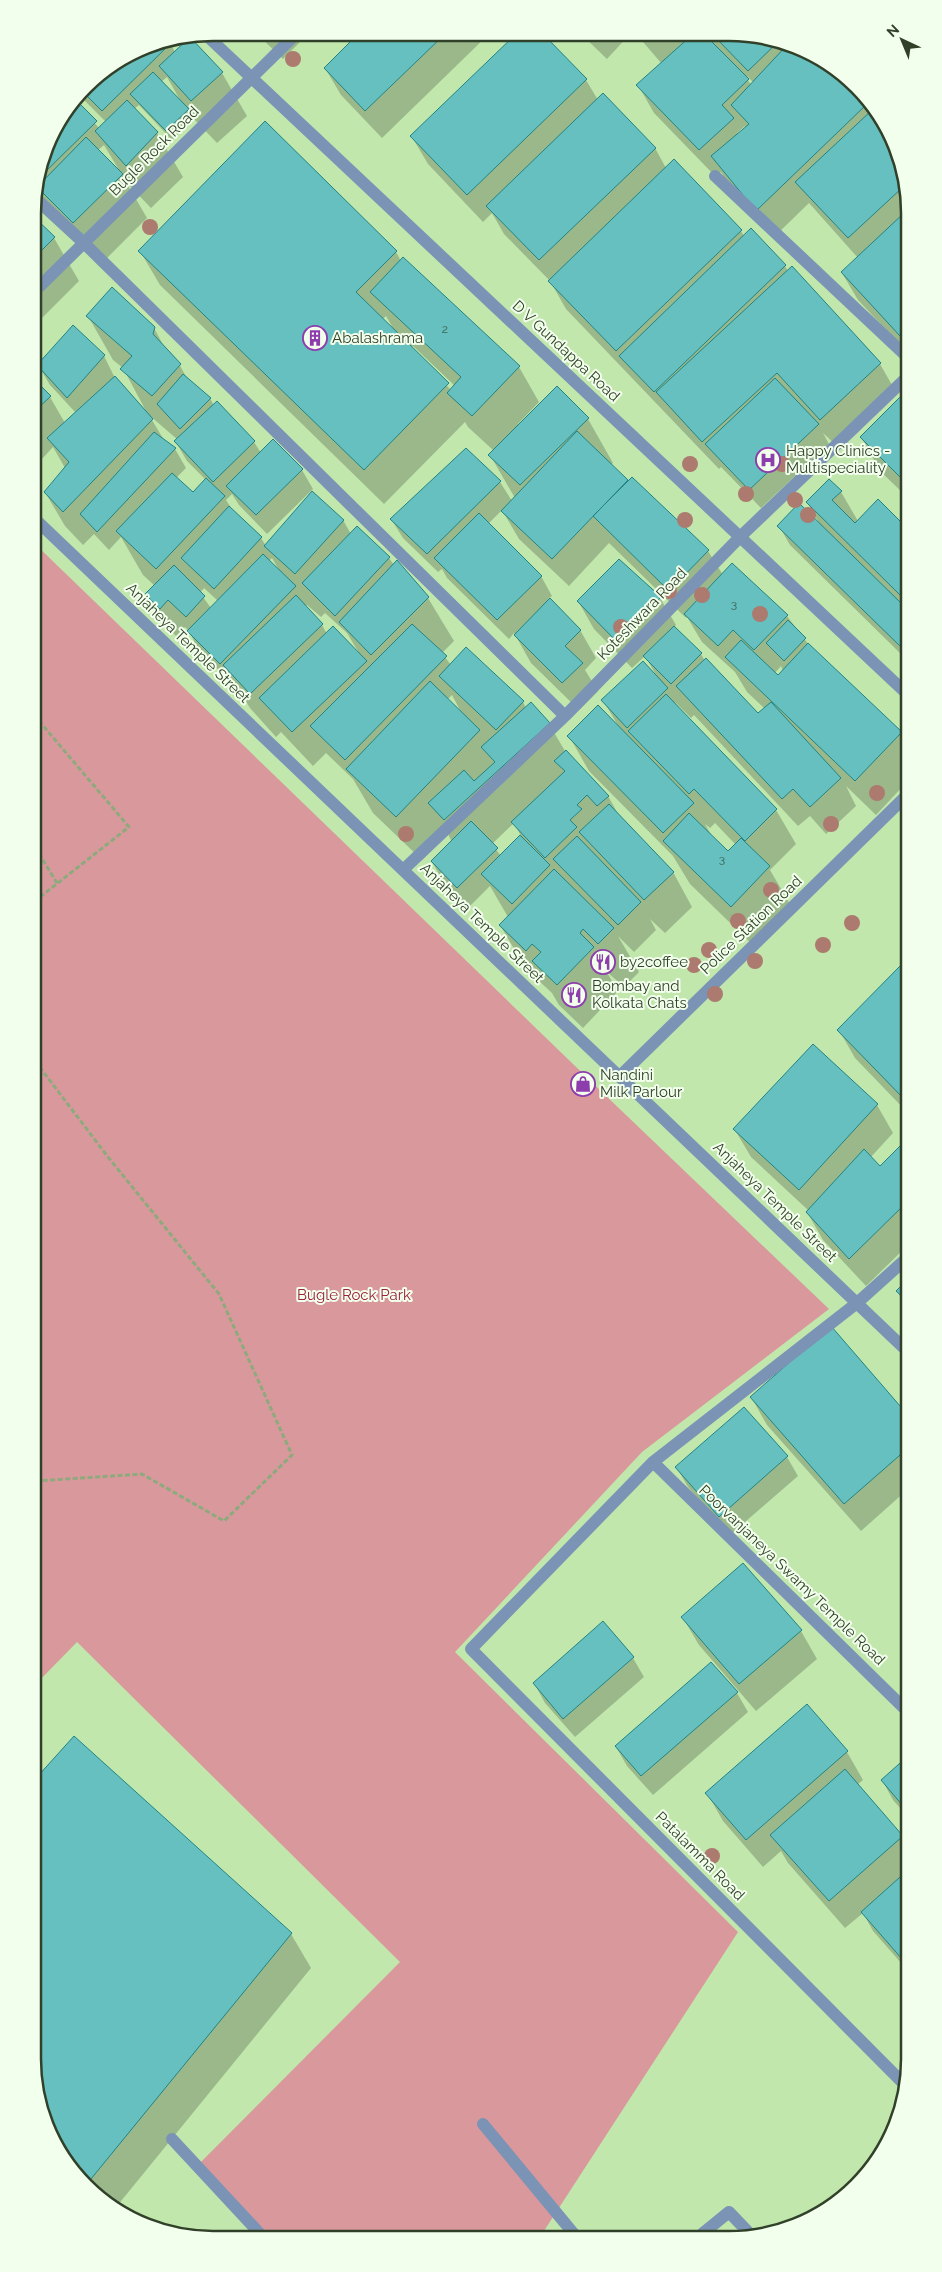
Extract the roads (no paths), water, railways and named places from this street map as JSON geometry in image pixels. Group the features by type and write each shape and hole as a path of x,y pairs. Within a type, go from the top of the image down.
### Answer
{"street":[{"name":"D V Gundappa Road","path":"213,42 901,688"},
{"name":"Bugle Rock Road","path":"42,284 288,42"},
{"path":"715,176 901,351"},
{"path":"42,204 84,243 565,716"},
{"name":"Koteshwara Road","path":"403,870 565,716 740,537 901,383"},
{"name":"Anjaheya Temple Street","path":"42,525 900,1345"},
{"name":"Police Station Road","path":"620,1076 901,802"},
{"path":"653,1462 857,1303 900,1264"},
{"name":"Patalamma Road","path":"653,1462 471,1649 899,2079"},
{"name":"Poorvanjaneya Swamy Temple Road","path":"653,1462 900,1704"},
{"path":"483,2124 572,2231"},
{"path":"172,2139 257,2231"},
{"path":"706,2231 729,2212 746,2229"}],"place":[{"name":"Abalashrama","path":"315,338"},
{"name":"Happy Clinics - Multispeciality","path":"768,460"},
{"name":"by2coffee","path":"603,962"},
{"name":"Bombay and Kolkata Chats","path":"574,995"},
{"name":"Nandini Milk Parlour","path":"583,1084"}],"park label":[{"name":"Bugle Rock Park","path":"354,1295"}]}
